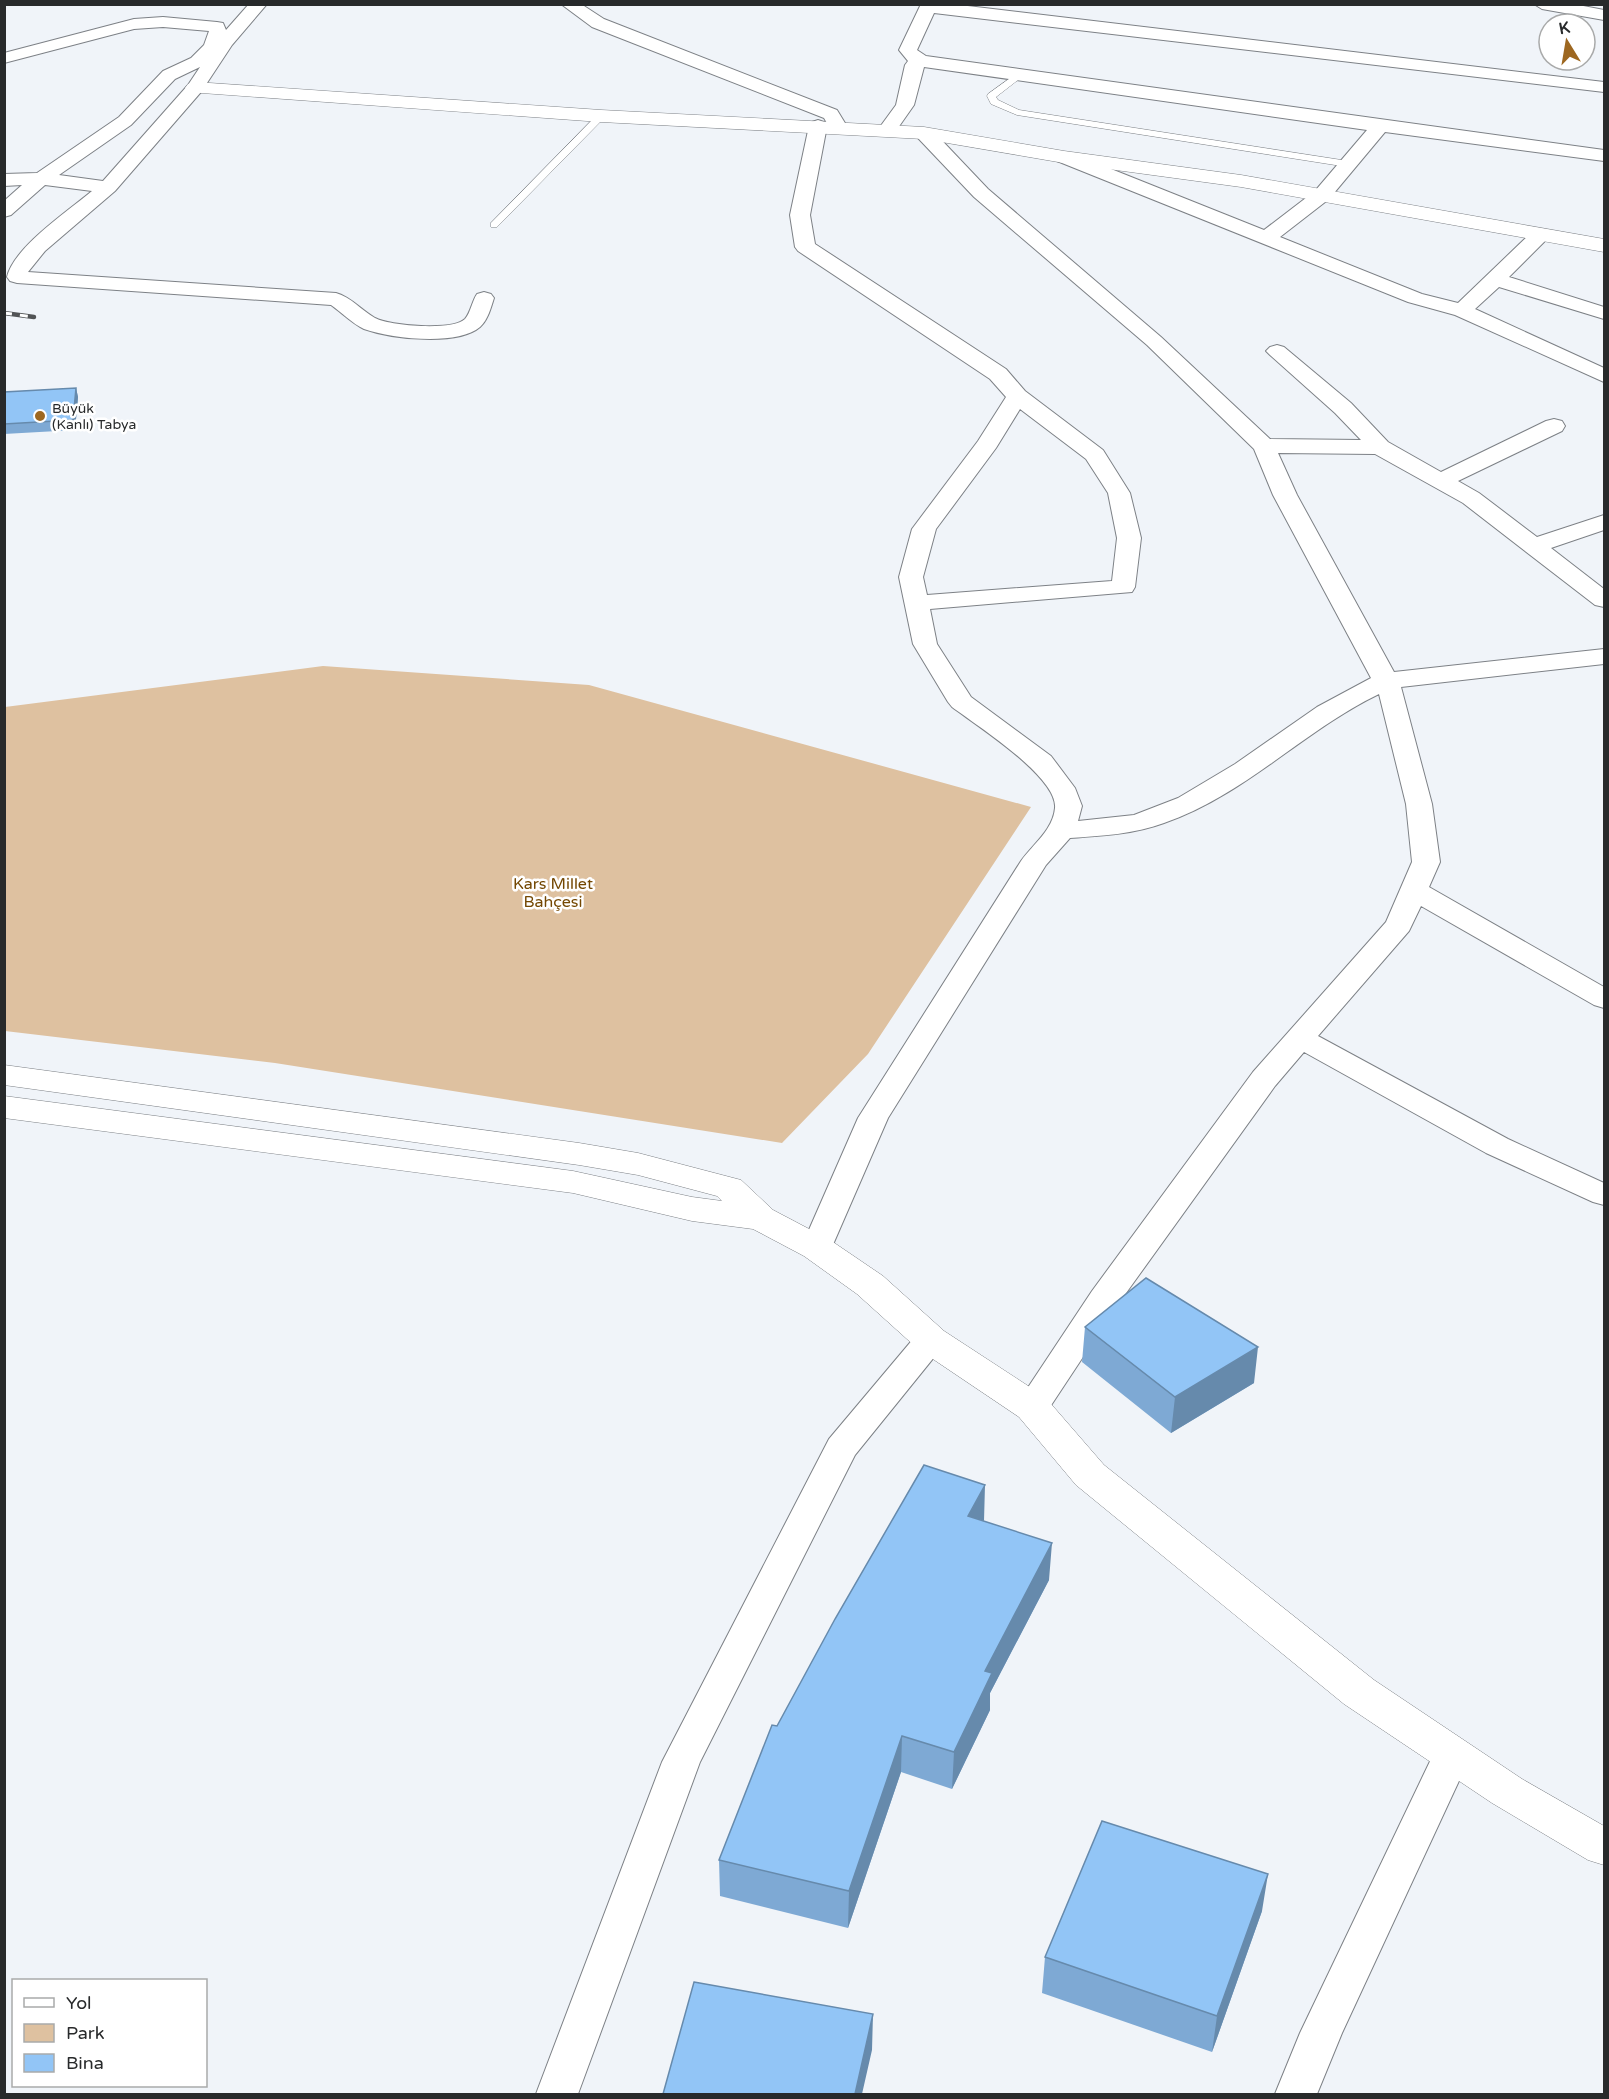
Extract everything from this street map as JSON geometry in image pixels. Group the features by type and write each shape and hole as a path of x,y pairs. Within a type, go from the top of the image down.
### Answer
{"street":[{"path":"259,4 225,42 195,88 108,187 38,247 19,268 17,277 336,299 370,324 414,332 460,332 476,321 484,298"},
{"path":"569,4 598,23 831,114 829,127 800,215 805,247 998,374 1017,396 1095,455 1119,493 1129,538 1123,587 916,603"},
{"path":"1542,4 1605,15"},
{"path":"1605,87 929,6 908,50 912,56 921,61 1380,126 1605,154"},
{"path":"4,58 134,24 163,22 217,27 218,35 211,48 197,62 169,75 125,121 40,179 4,211"},
{"path":"886,131 905,105 914,65 921,61"},
{"path":"195,88 601,116 924,133 1064,157 1241,181 1605,246"},
{"path":"1265,239 1322,195 1380,126"},
{"path":"924,133 981,193 1154,341 1264,446 1285,495 1391,691 1419,804 1426,862 1399,925 1264,1079 1104,1299 1032,1407"},
{"path":"1064,157 1265,239 1415,297 1462,311 1605,376"},
{"path":"4,180 40,179 108,187"},
{"path":"1462,311 1540,235"},
{"path":"1495,279 1602,314"},
{"path":"1277,351 1343,408 1380,447 1471,498 1605,600"},
{"path":"817,1248 873,1118 1035,861 1062,830 1069,806 1062,788 1042,762 961,702 925,644 911,577 924,529 988,443 1017,396"},
{"path":"1439,482 1554,426"},
{"path":"1264,446 1380,447"},
{"path":"1533,546 1605,522"},
{"path":"1062,830 1114,827 1156,818 1202,798 1355,693 1385,681 1605,656"},
{"path":"1414,890 1605,999"},
{"path":"1300,1038 1497,1146 1605,1195"},
{"path":"4,1075 284,1112 638,1164 729,1188 761,1218 817,1248 870,1285 931,1340 1032,1407 1090,1475 1359,1692 1506,1791 1605,1847"},
{"path":"4,1107 573,1182 692,1209 761,1218"},
{"path":"557,2094 681,1762 841,1448 931,1340"},
{"path":"1296,2094 1321,2033 1452,1755"}],"lane":[{"path":"1020,74 991,96 994,102 1017,112 1348,164"},
{"path":"494,225 601,116"}],"green space":[{"name":"Kars Millet Bahçesi","path":"323,666 589,685 1031,807 868,1054 782,1143 275,1063 5,1031 5,707"}],"building":[{"name":"Büyük (Kanlı) Tabya","path":"76,388 73,420 4,424 4,392"},
{"path":"1146,1278 1258,1347 1175,1397 1085,1327"},
{"path":"924,1465 985,1485 968,1516 1052,1543 985,1671 992,1673 954,1752 902,1736 849,1891 719,1860 772,1725 777,1726 835,1619"},
{"path":"1102,1821 1268,1874 1217,2016 1045,1957"},
{"path":"694,1982 873,2014 855,2094 663,2094"}],"railway":[{"path":"4,313 34,317"}],"place":[{"name":"Büyük (Kanlı) Tabya","path":"40,416"}]}
